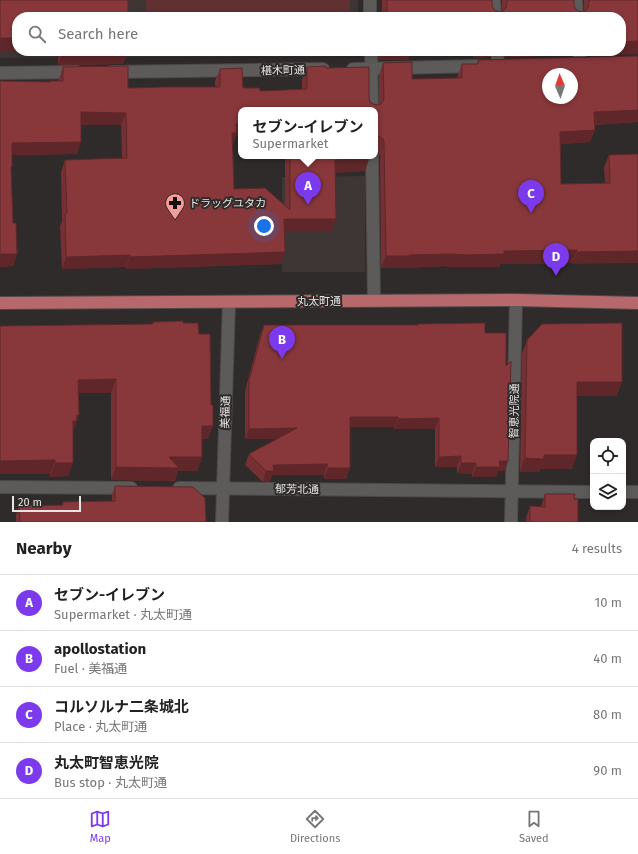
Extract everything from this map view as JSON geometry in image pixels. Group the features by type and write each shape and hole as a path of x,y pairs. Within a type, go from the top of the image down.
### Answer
{"main road":[{"name":"丸太町通","path":"0,303 516,300 638,303"}],"street":[{"path":"370,0 370,12"},
{"path":"494,0 495,12"},
{"path":"576,0 577,12"},
{"path":"371,56 372,107"},
{"path":"497,56 498,65"},
{"path":"577,59 594,62"},
{"name":"椹木町通","path":"103,72 512,65"},
{"path":"0,73 87,72"},
{"path":"372,159 374,301"},
{"name":"智恵光院通","path":"512,522 516,300"},
{"name":"美福通","path":"222,522 228,302"},
{"path":"0,487 140,488"},
{"name":"郁芳北通","path":"172,488 590,492"},
{"path":"626,492 638,492"}],"shaded area":[{"path":"0,0 358,0 358,12 12,12 12,56 358,56 0,58"},
{"path":"146,0 350,0 350,12 146,12"},
{"path":"365,176 365,272 282,272 282,177"}],"building":[{"path":"0,0 128,0 128,12 12,12 12,38 0,38"},
{"path":"387,0 492,0 493,8 500,12 387,12"},
{"path":"507,0 574,0 575,8 582,12 500,12 506,8"},
{"path":"589,0 638,0 638,41 626,42 626,12 582,12 588,8"},
{"path":"638,56 638,110 594,112 595,130 560,132 561,184 610,183 609,155 638,154 638,251 504,251 504,254 386,256 384,143 383,139 378,136 378,107 238,107 238,124 236,124 237,133 232,133 234,189 265,188 290,210 290,159 369,159 335,160 336,219 284,219 285,252 130,257 130,255 66,257 65,214 67,213 65,160 127,158 126,113 81,112 81,142 12,143 11,167 13,223 16,223 17,254 0,254 0,81 63,81 63,67 128,66 128,88 220,87 220,69 242,68 243,88 260,88 260,91 307,89 307,67 369,67 369,98 370,102 377,105 381,104 384,98 383,63 412,62 412,79 462,78 462,64 478,64 478,60"},
{"path":"183,321 183,323 198,323 199,334 210,334 211,405 213,405 213,426 202,426 202,457 169,457 179,468 116,467 116,379 78,380 79,415 77,415 76,421 73,421 73,463 55,463 55,460 0,461 0,326 153,324 153,322"},
{"path":"485,323 485,333 506,333 506,366 511,361 508,461 499,461 500,467 476,467 476,463 461,463 461,456 439,457 439,418 398,419 398,417 350,417 350,468 328,468 327,464 273,465 274,471 266,471 249,454 297,428 249,429 249,381 264,325 418,325"},
{"path":"622,323 622,382 577,382 577,455 544,455 544,459 525,458 527,340 542,324"},
{"path":"115,486 193,487 205,498 206,522 20,522 19,506 63,505 63,502 115,501"},
{"path":"545,494 575,494 574,499 578,499 578,522 530,522 530,506 545,507"}],"place":[{"name":"セブン-イレブン","path":"308,205"},
{"name":"コルソルナ二条城北","path":"531,213"},
{"name":"ドラッグユタカ","path":"175,220"},
{"name":"丸太町智恵光院","path":"556,276"},
{"name":"apollostation","path":"282,359"}]}
